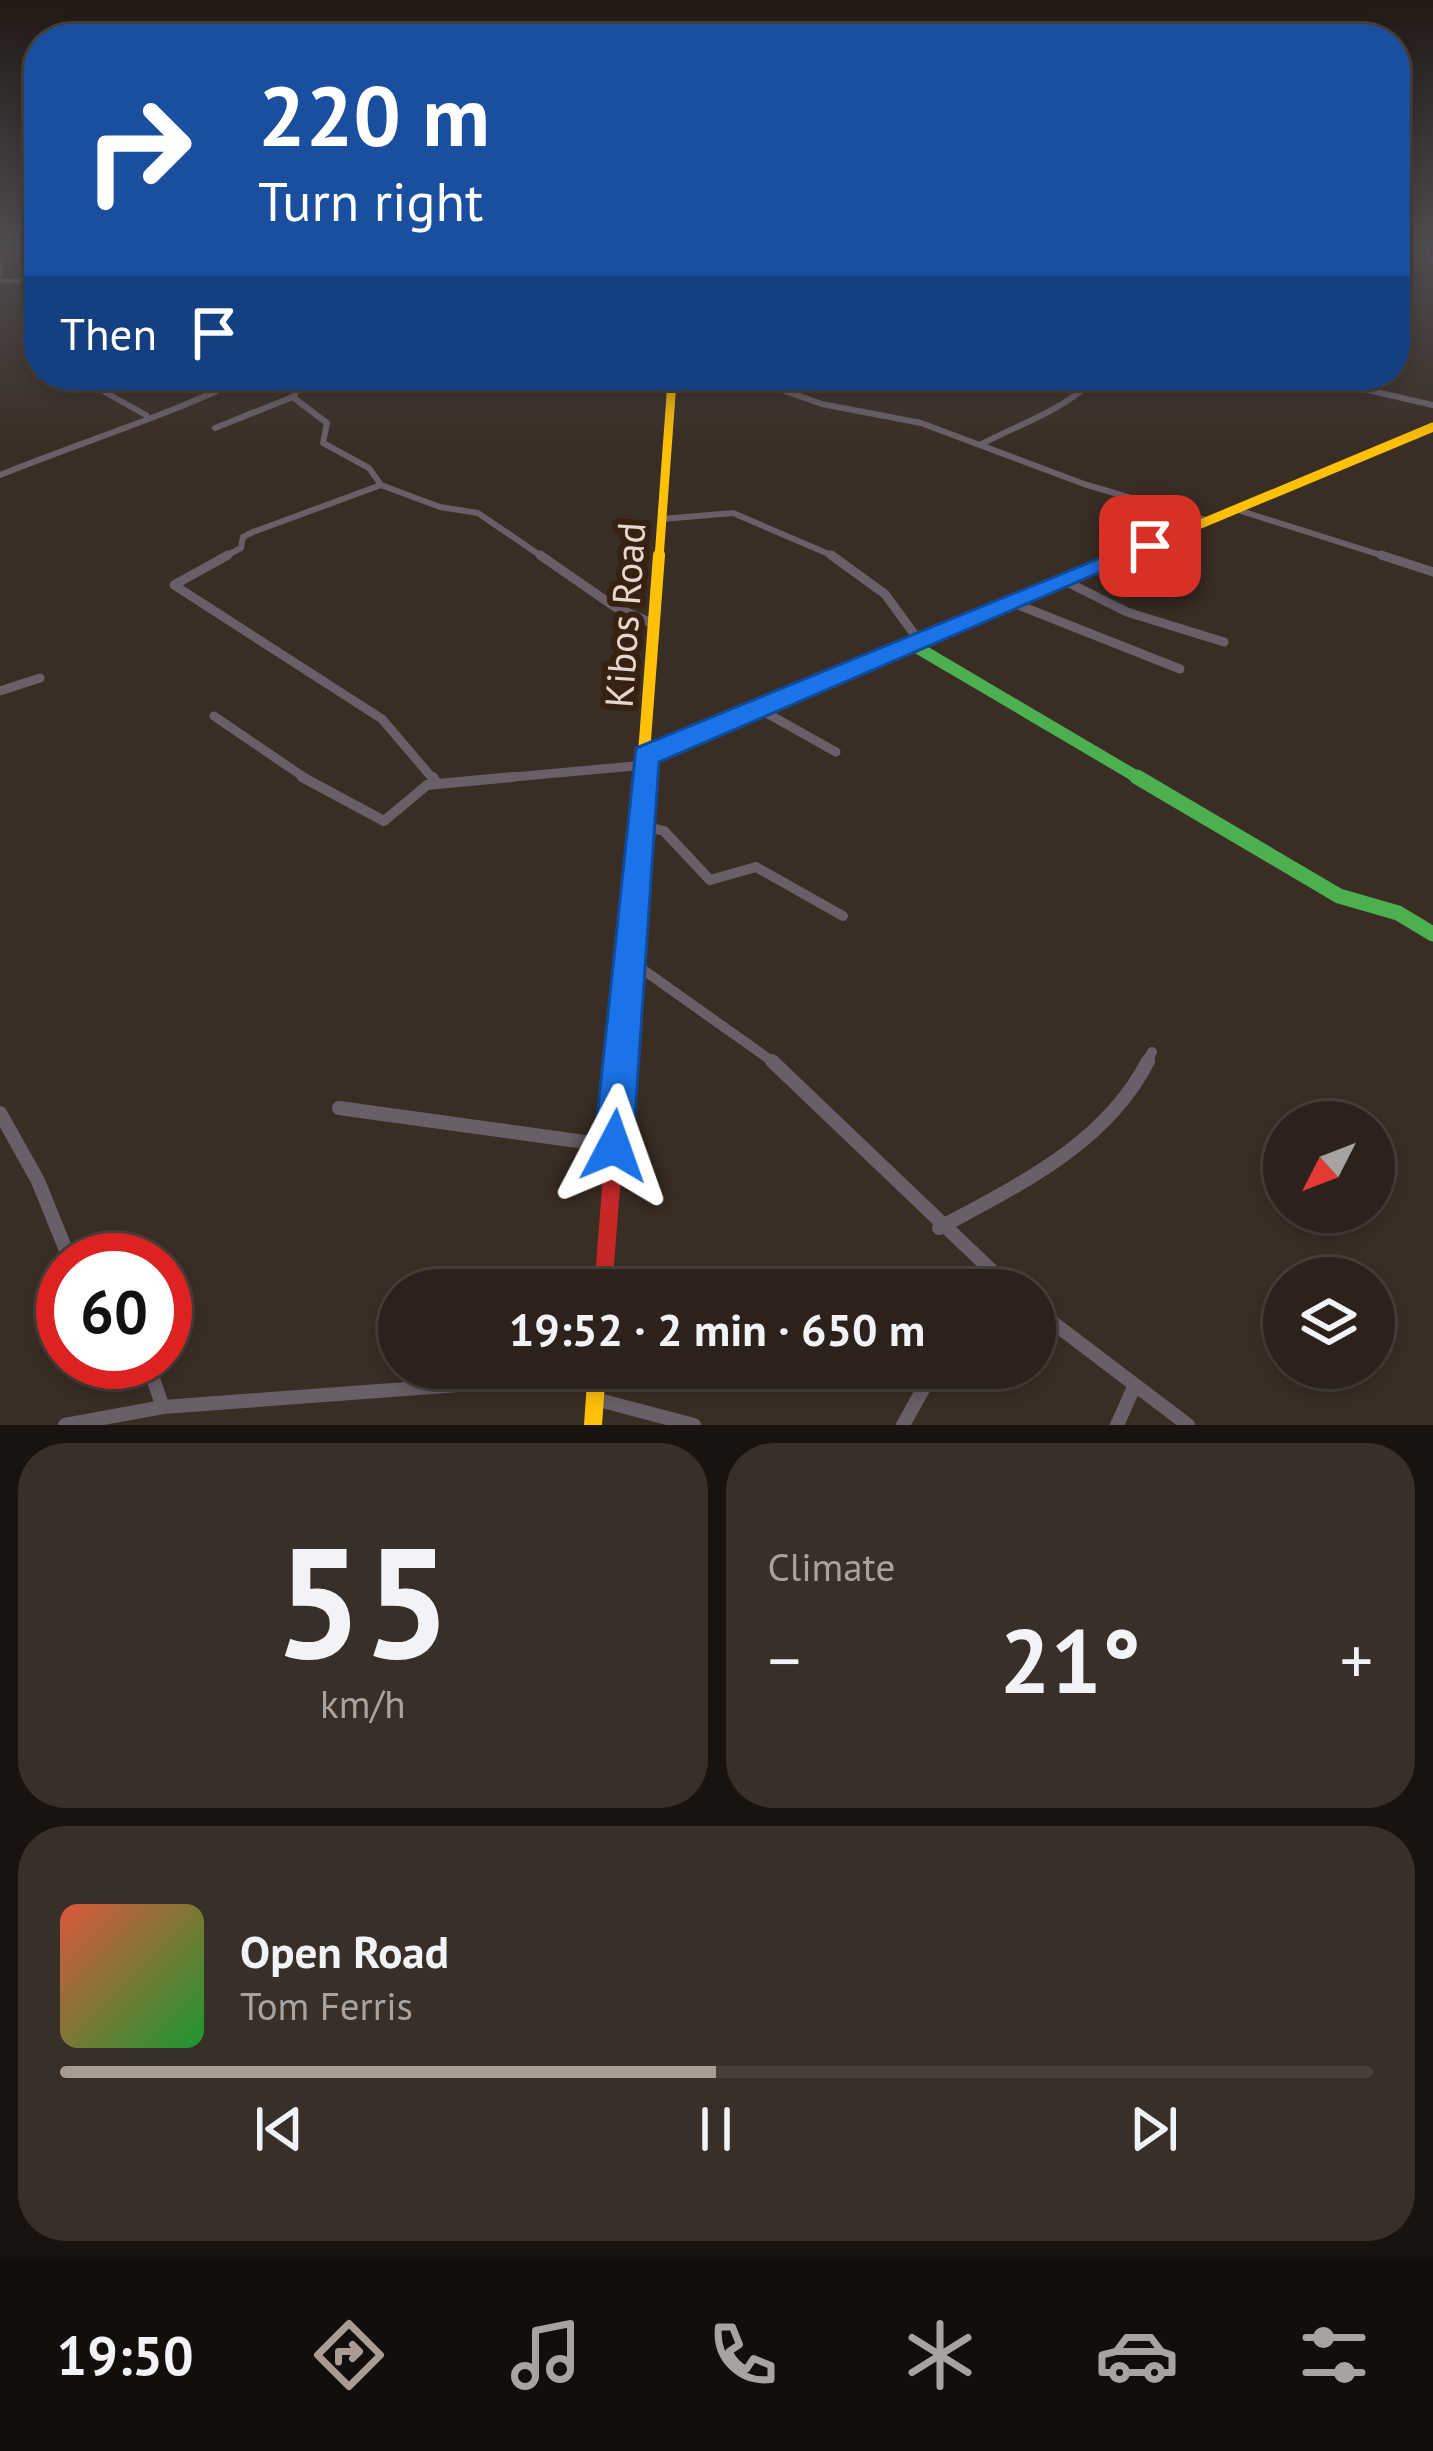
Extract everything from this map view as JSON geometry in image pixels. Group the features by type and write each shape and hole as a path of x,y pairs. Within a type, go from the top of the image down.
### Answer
{"street":[{"path":"98,390 136,414 158,416"},
{"path":"0,475 218,390"},
{"path":"295,396 296,390"},
{"name":"Kibos Road","path":"605,1269 672,390"},
{"path":"782,390 822,404 904,418 1084,484 1212,522"},
{"path":"980,446 1021,423 1051,416 1082,390"},
{"path":"1368,390 1433,405"},
{"path":"215,428 295,396"},
{"path":"295,396 326,423 323,442 369,468 381,485 440,507 478,513 615,607 655,625"},
{"path":"214,716 296,774 379,820 389,819 417,790 437,784 645,760 1433,427"},
{"path":"381,485 253,532 243,537 241,548 174,585 269,648 356,695 394,728 437,784"},
{"path":"1241,511 1433,572"},
{"path":"662,519 733,513 849,563 885,594 917,643 1339,896 1388,909 1433,934"},
{"path":"1065,581 1126,612 1224,643"},
{"path":"1013,603 1180,669"},
{"path":"0,691 40,678"},
{"path":"761,710 836,752"},
{"path":"640,825 664,831 710,880 756,867 843,916"},
{"path":"628,959 780,1066 875,1155 939,1228 985,1269"},
{"path":"939,1228 1056,1162 1114,1111 1142,1076 1151,1052"},
{"path":"340,1108 614,1146"},
{"path":"0,1113 38,1181 59,1233"},
{"path":"1056,1325 1188,1425"},
{"path":"1117,1425 1136,1385"},
{"path":"157,1389 163,1407"},
{"path":"65,1425 163,1407 380,1389"},
{"path":"593,1425 596,1389"},
{"path":"903,1425 923,1389"},
{"path":"595,1400 694,1425"}],"traffic: fast":[{"path":"913,645 1339,896 1398,913 1433,934"}],"traffic: slow":[{"path":"639,824 672,390"},
{"path":"646,756 1433,427"},
{"path":"593,1425 596,1389"}],"traffic: jam":[{"path":"605,1269 639,824"}],"route":[{"path":"614,1146 646,756 1150,546"}]}
